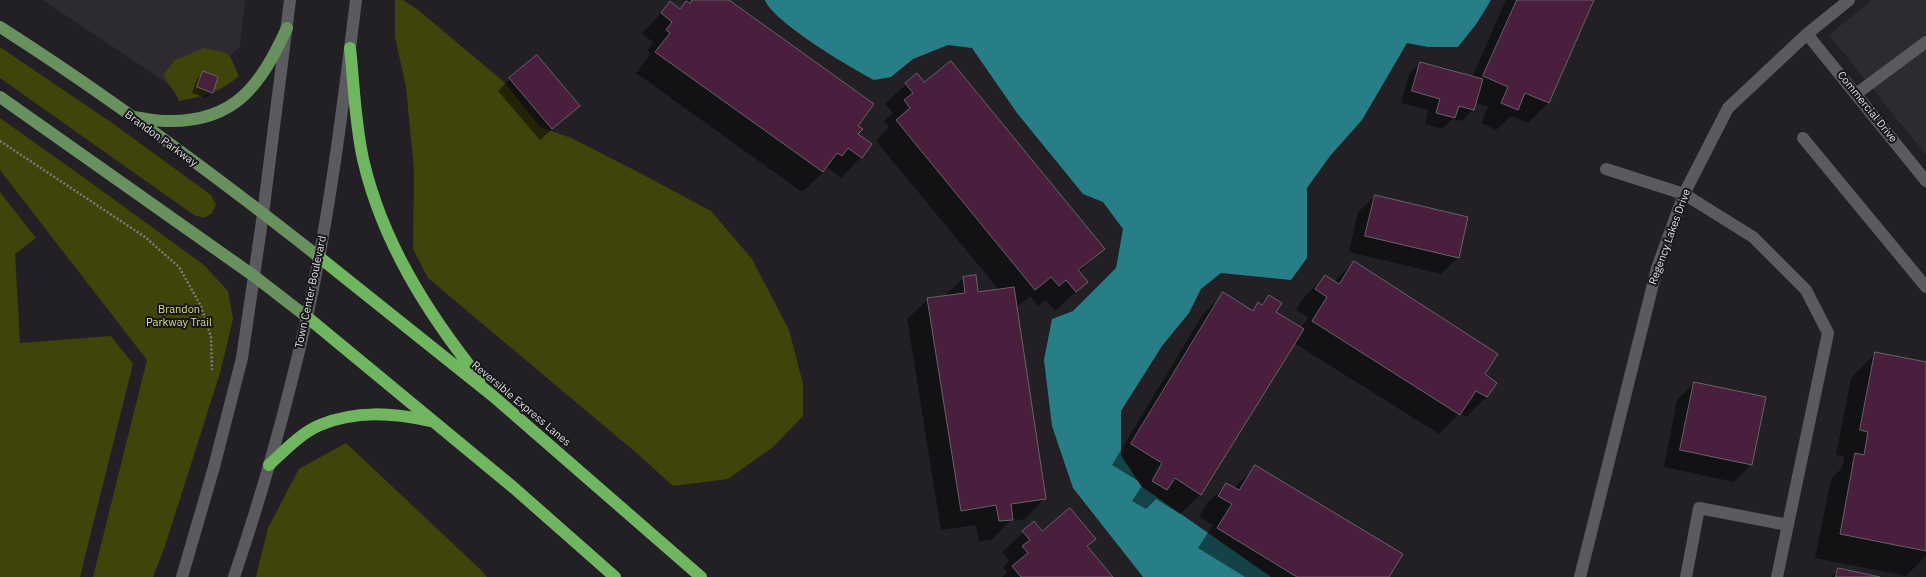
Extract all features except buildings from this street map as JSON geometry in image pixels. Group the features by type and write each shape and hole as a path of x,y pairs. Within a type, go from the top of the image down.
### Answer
{"highway":[{"path":"350,48 357,127 364,160 387,230 401,263 418,293 453,346 493,396"},
{"name":"Reversible Express Lanes","path":"319,257 493,396 701,577"},
{"path":"307,316 431,421 514,488 615,577"},
{"path":"269,465 292,443 319,425 347,416 374,413 401,415 431,421"}],"main road":[{"name":"Brandon Parkway","path":"0,27 130,116 319,257"},
{"path":"130,116 165,121 190,120 214,114 237,102 256,85 271,61 287,28"},
{"path":"0,97 254,276 307,316"}],"street":[{"path":"182,577 214,467 242,358 263,214 290,0"},
{"name":"Town Center Boulevard","path":"234,577 269,465 307,316 330,191 356,0"},
{"name":"Regency Lakes Drive","path":"1580,577 1657,268 1684,194 1728,108 1807,34 1849,0"},
{"name":"Commercial Drive","path":"1807,34 1926,181"},
{"path":"1856,94 1926,42"},
{"path":"1803,138 1926,287"},
{"path":"1606,169 1684,194 1753,237 1806,290 1828,333 1776,577"},
{"path":"1686,577 1699,508 1788,525"}],"path":[{"path":"0,140 145,237 179,267 203,312 211,337 212,370"}],"shaded area":[{"path":"43,0 245,0 240,47 185,95"},
{"path":"1872,0 1926,0 1926,155 1829,35"}],"green space":[{"path":"395,0 403,0 417,9 504,82 540,127 571,138 711,211 752,259 789,330 803,384 803,416 773,447 728,479 673,486 640,456 428,278 413,249 414,169 406,87 395,37"},
{"path":"0,47 115,125 211,195 216,205 211,214 204,218 194,215 0,78"},
{"path":"204,48 228,54 239,76 232,82 211,93 196,98 179,101 164,74 175,60"},
{"name":"Brandon Parkway Trail","path":"0,118 204,265 228,291 233,319 220,373 165,546 153,577 93,577 147,360 0,170"},
{"path":"0,192 36,238 15,254 20,343 111,336 133,364 80,577 0,577"},
{"path":"346,443 487,577 256,577 268,528 299,469"}],"water":[{"path":"765,0 1491,0 1477,23 1458,47 1428,47 1407,43 1362,120 1330,156 1307,188 1307,258 1291,280 1221,273 1201,289 1189,313 1162,346 1121,411 1121,455 1141,486 1271,577 1143,577 1073,488 1052,426 1044,360 1052,319 1073,311 1116,268 1123,229 1103,202 1083,194 1017,113 972,48 948,45 913,59 891,77 874,80 848,66 797,32 771,9"}]}
